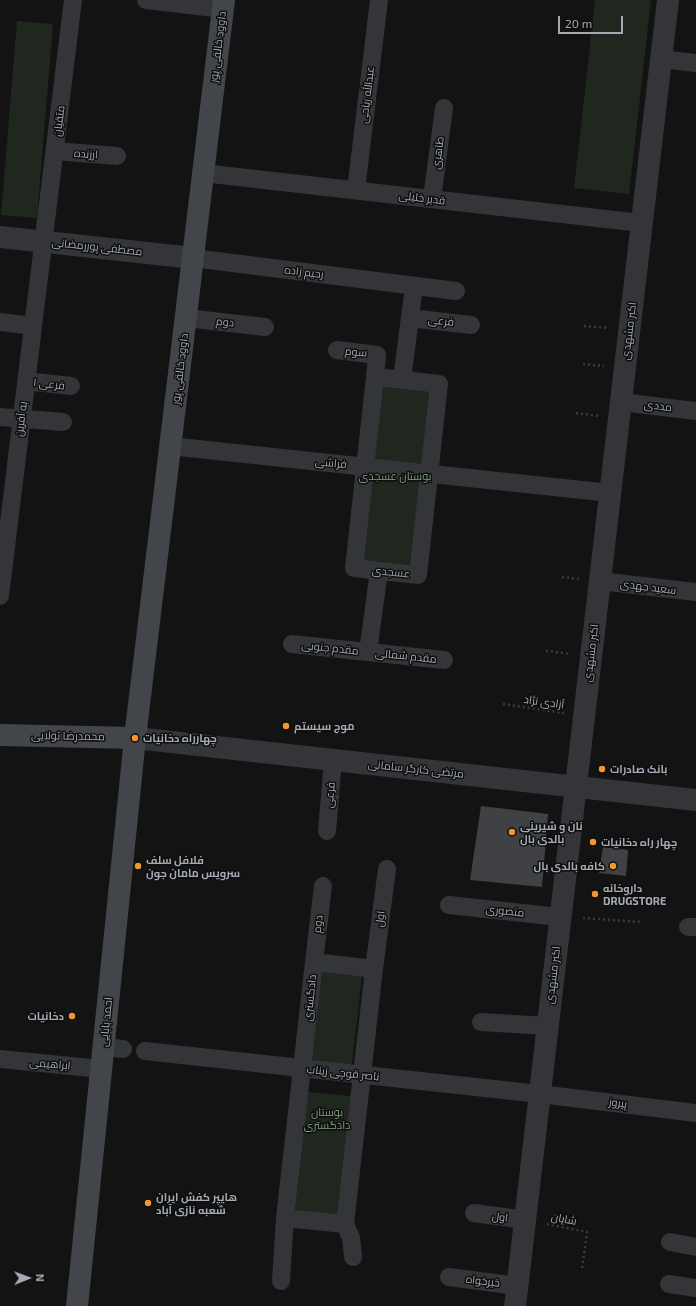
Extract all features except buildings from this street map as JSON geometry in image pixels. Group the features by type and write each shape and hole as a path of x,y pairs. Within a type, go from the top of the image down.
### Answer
{"main road":[{"name":"داوود خالقی پور","path":"135,738 223,5"},
{"name":"محمدرضا تولایی","path":"0,735 135,738"},
{"name":"احمد بابایی","path":"77,1306 101,1069 113,1048 135,738"}],"street":[{"name":"متقیان","path":"44,242 73,0"},
{"path":"146,0 223,5"},
{"name":"عبدالله ریاحی","path":"356,190 379,0"},
{"name":"اکبر مشهدی","path":"516,1296 668,0"},
{"path":"661,59 696,64"},
{"name":"طاهری","path":"432,199 444,108"},
{"name":"ارزنده","path":"55,151 117,156"},
{"name":"قدیر خلیلی","path":"203,173 642,223"},
{"name":"مصطفی پوررمضانی","path":"0,237 193,258"},
{"name":"به آفرین","path":"0,589 44,242"},
{"name":"رحیم زاده","path":"193,258 414,286"},
{"path":"402,380 414,286 456,291"},
{"name":"دوم","path":"186,318 265,327"},
{"name":"فرعی","path":"410,318 471,325"},
{"path":"0,322 33,326"},
{"name":"سوم","path":"337,350 377,355 375,377"},
{"name":"عسجدی","path":"375,377 402,380 439,384 418,575 354,568 375,377"},
{"name":"فرعی ۱","path":"26,381 71,386"},
{"name":"مددی","path":"621,402 696,411"},
{"path":"0,417 63,422"},
{"name":"فراشی","path":"170,446 610,493"},
{"path":"368,652 379,571"},
{"name":"سعید جهدی","path":"600,581 696,592"},
{"name":"مقدم جنوبی","path":"292,644 368,652"},
{"name":"مقدم شمالی","path":"368,652 444,660"},
{"name":"مرتضی کارگر سامانی","path":"135,738 696,800"},
{"name":"فرعی","path":"327,831 333,760"},
{"name":"اول","path":"374,969 387,869"},
{"name":"دوم","path":"314,962 323,886"},
{"name":"منصوری","path":"449,905 560,917"},
{"name":"دادگستری","path":"281,1281 285,1218 314,962 374,969"},
{"path":"353,1257 351,1238 345,1224 374,969"},
{"path":"481,1022 547,1026"},
{"name":"ناصر قوچی زیناب","path":"146,1051 540,1094"},
{"name":"ابراهیمی","path":"0,1059 101,1069"},
{"name":"پیروز","path":"540,1094 696,1113"},
{"name":"اول","path":"474,1213 525,1220"},
{"path":"285,1218 345,1224"},
{"path":"670,1242 696,1247"},
{"name":"خیرخواه","path":"449,1277 516,1296"},
{"path":"669,1284 696,1288"}],"path":[{"name":"آزادی نژاد","path":"503,704 584,716"},
{"path":"560,917 640,922"},
{"name":"شایان","path":"525,1220 587,1232 582,1269"}],"green space":[{"path":"595,0 651,0 629,194 574,188"},
{"path":"17,21 53,24 37,218 1,215"},
{"name":"بوستان عسجدی","path":"380,387 429,392 411,565 362,560"},
{"name":"بوستان دادگستری","path":"322,972 362,977 350,1080 309,1075"},
{"name":"بوستان دادگستری","path":"308,1092 351,1096 337,1215 295,1210"}],"place":[{"name":"موج سیستم","path":"286,726"},
{"name":"چهارراه دخانیات","path":"135,738"},
{"name":"بانک صادرات","path":"602,769"},
{"name":"نان و شیرینی بالدی بال","path":"512,832"},
{"name":"چهار راه دخانیات","path":"593,842"},
{"name":"فلافل سلف سرویس مامان جون","path":"138,866"},
{"name":"کافه بالدی بال","path":"613,866"},
{"name":"داروخانه DRUGSTORE","path":"595,894"},
{"name":"دخانیات","path":"72,1016"},
{"name":"هایپر کفش ایران شعبه نازی آباد","path":"148,1203"}]}
